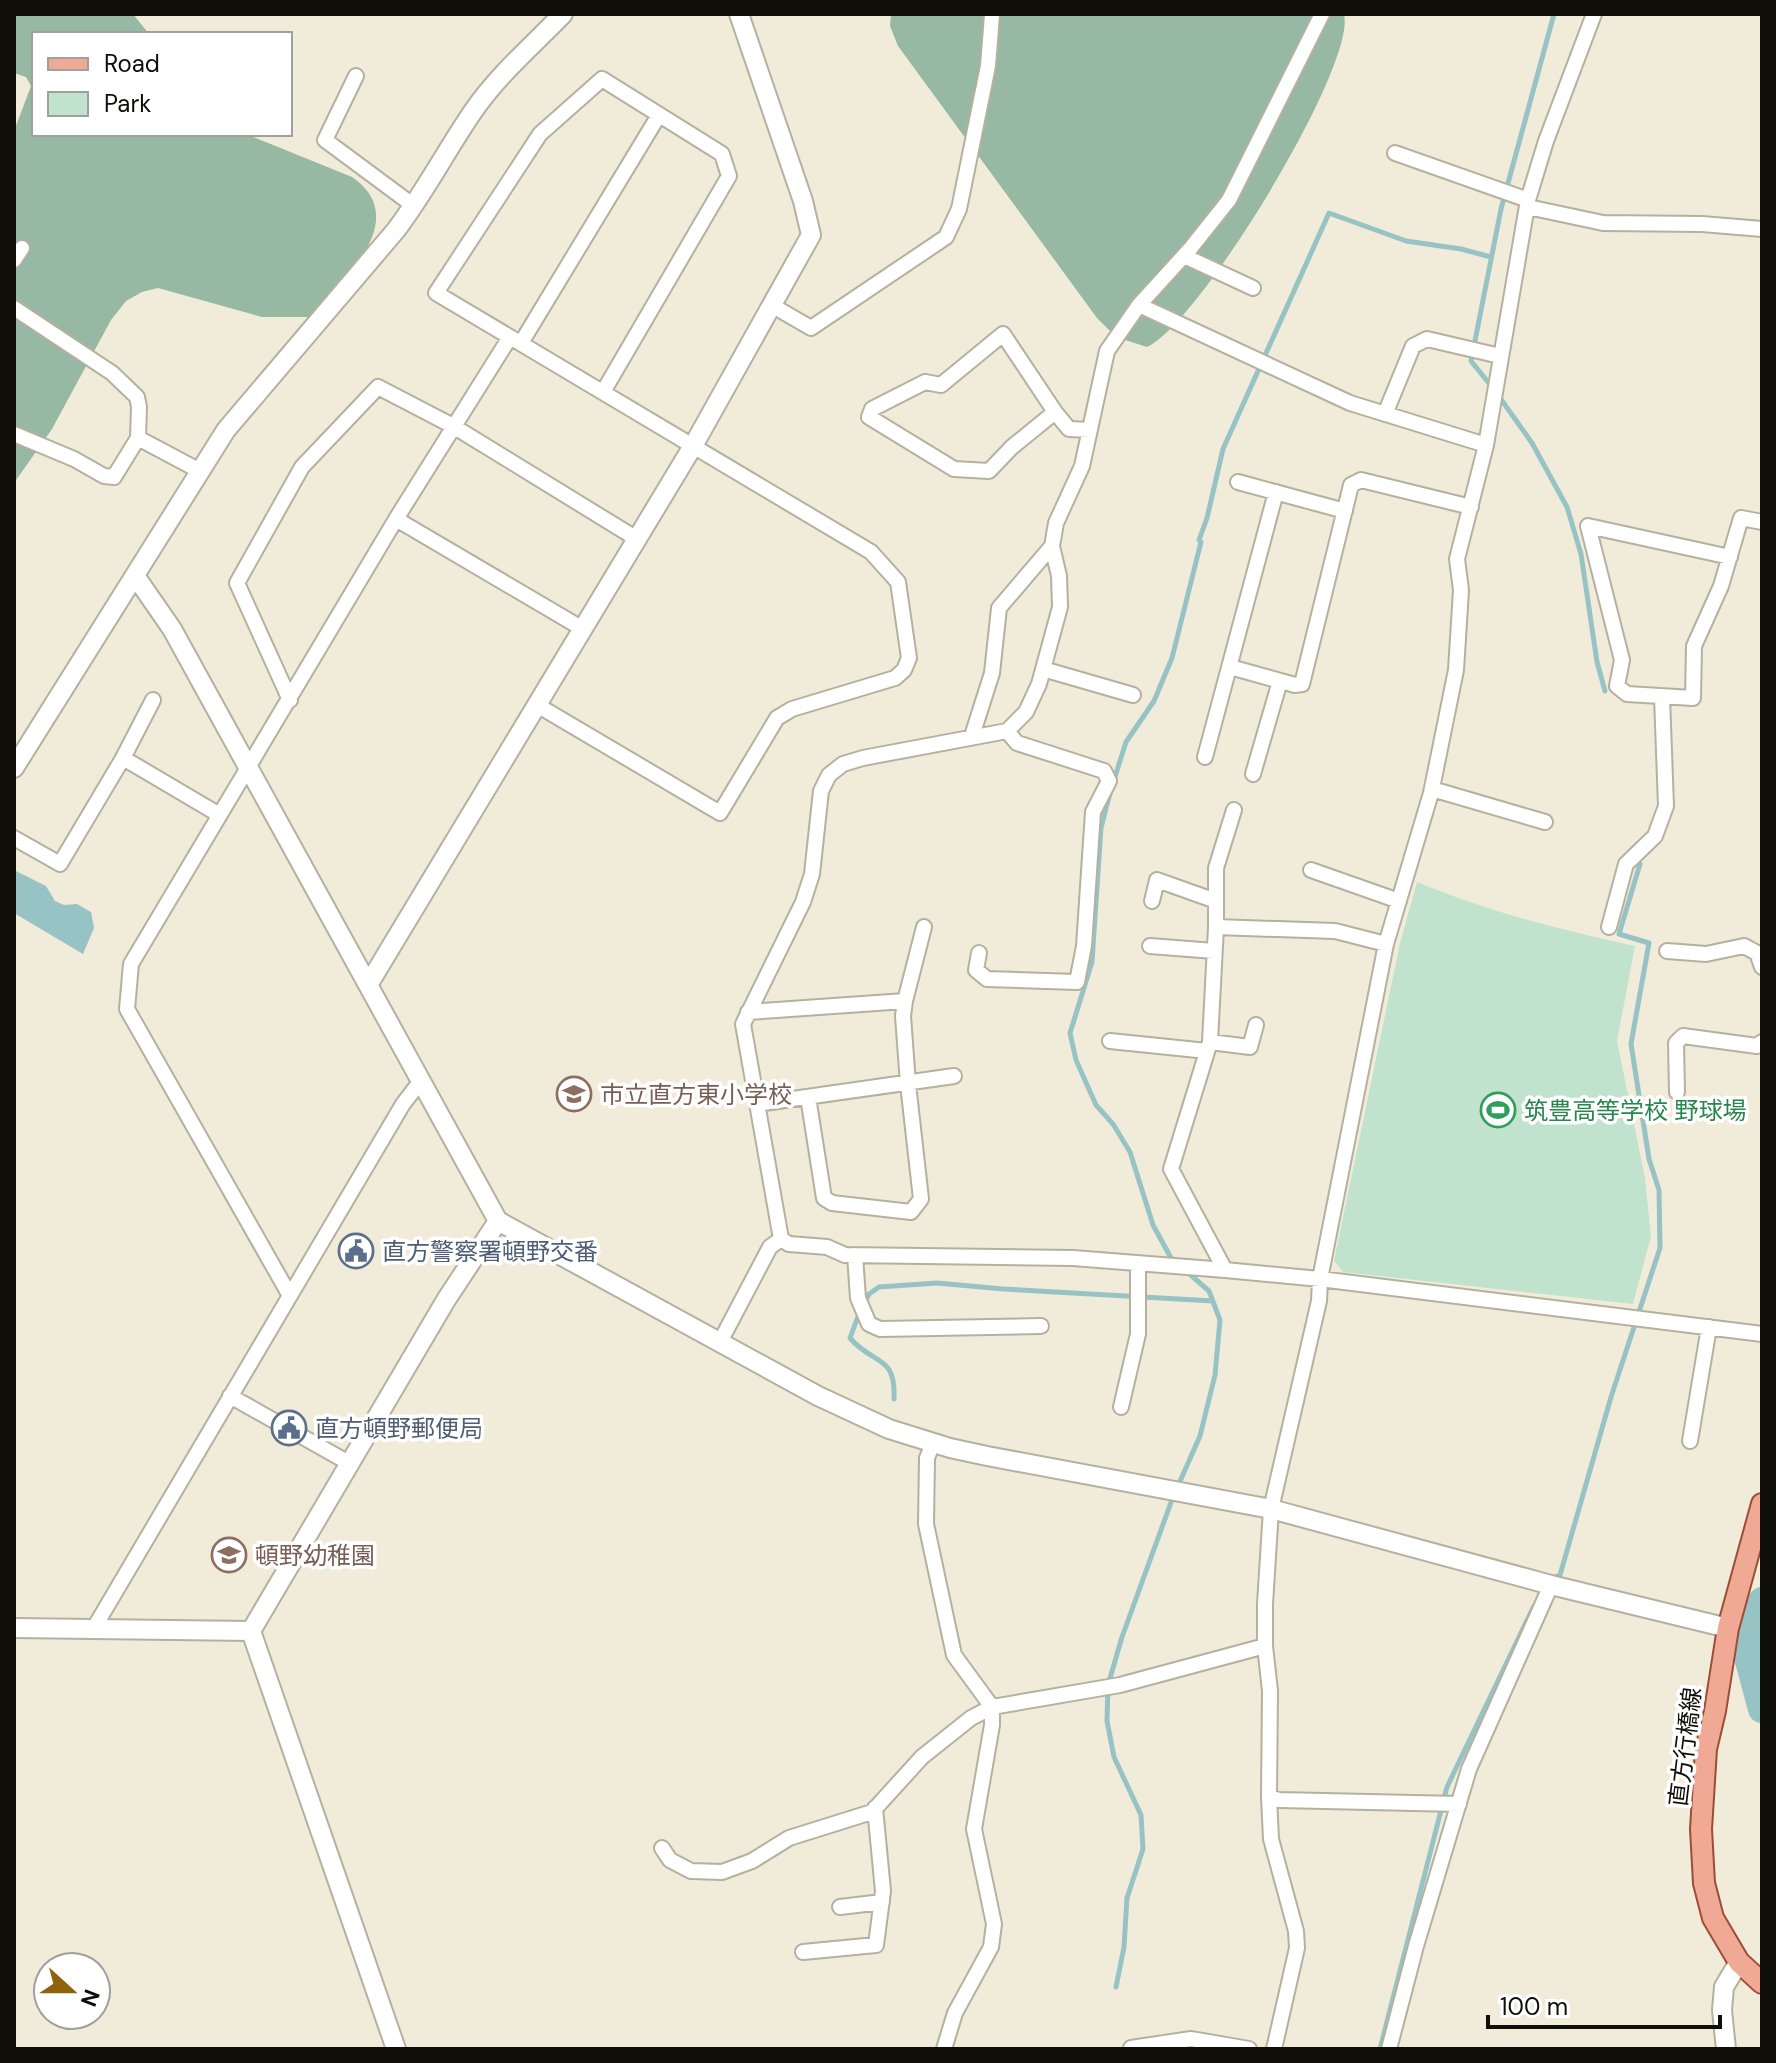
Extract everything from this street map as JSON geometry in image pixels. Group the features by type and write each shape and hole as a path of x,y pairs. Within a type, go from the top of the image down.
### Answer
{"main road":[{"name":"直方行橋線","path":"1762,1504 1728,1628 1706,1749 1701,1829 1704,1883 1713,1918 1739,1962 1762,1983"}],"street":[{"path":"14,768 226,430 414,206 474,110 496,82 563,14"},
{"path":"368,985 693,446 811,235 803,201 739,14"},
{"path":"1322,14 1229,200 1139,305 1107,351 1082,466 1056,523 1052,546 1059,576 1060,607 1043,669 1026,712 1007,731 843,764 829,775 821,791 812,874 803,902 743,1024 781,1239 789,1244 827,1247 845,1255 1073,1258 1320,1279 1762,1334"},
{"path":"1274,2049 1297,1948 1296,1931 1271,1839 1270,1691 1265,1646 1265,1604 1271,1509 1319,1301 1320,1279 1386,944 1432,789 1456,670 1461,590 1457,559 1486,445 1528,203 1546,141 1594,14"},
{"path":"773,306 811,328 946,237 959,209 988,66 992,15"},
{"path":"356,76 325,140 414,206"},
{"path":"537,705 720,813 777,718 792,709 895,678 904,670 909,658 898,582 887,566 871,552 436,293 540,134 602,79 722,154 729,176 603,392"},
{"path":"289,1294 127,1009 131,964 453,426 516,340 659,115"},
{"path":"1395,153 1528,203 1603,223 1702,224 1762,229"},
{"path":"1184,256 1253,288"},
{"path":"1139,305 1350,403 1486,445"},
{"path":"14,308 112,373 137,397 139,407 138,438 114,477 104,476 74,459 14,434"},
{"path":"1055,412 1012,447 989,471 981,472 954,469 869,417 872,409 925,382 941,385 1003,334 1069,429 1090,430"},
{"path":"1385,414 1413,346 1427,339 1500,356"},
{"path":"290,700 237,583 302,467 378,387 453,426 637,539"},
{"path":"138,438 200,471"},
{"path":"1230,667 1302,684 1351,485 1361,480 1471,507"},
{"path":"1238,482 1345,511"},
{"path":"1205,757 1276,492"},
{"path":"1730,557 1588,526 1622,660 1617,686 1627,694 1693,698 1694,646 1721,586 1730,557 1741,518 1762,522"},
{"path":"396,519 583,629"},
{"path":"972,736 992,673 999,608 1052,546"},
{"path":"136,577 172,629 498,1221 818,1396 889,1429 987,1456 1271,1509 1551,1585 1728,1628"},
{"path":"1043,669 1133,695"},
{"path":"1253,774 1280,681"},
{"path":"1609,927 1626,864 1655,836 1666,806 1662,697"},
{"path":"14,838 60,864 123,758 153,700"},
{"path":"979,953 976,970 987,979 1077,982 1084,946 1093,812 1109,781 1104,771 1017,743 1007,731"},
{"path":"123,758 218,814"},
{"path":"1432,789 1545,822"},
{"path":"1225,1270 1171,1169 1208,1046 1216,927 1216,868 1234,810"},
{"path":"1311,870 1399,901"},
{"path":"1152,901 1157,880 1216,901"},
{"path":"808,1097 824,1198 832,1203 911,1212 921,1199 903,1016 924,927"},
{"path":"1216,927 1335,931 1386,944"},
{"path":"1150,946 1214,951"},
{"path":"1667,951 1706,954 1744,946 1757,953 1762,967"},
{"path":"748,1012 905,1001"},
{"path":"1110,1041 1250,1047 1256,1025"},
{"path":"1677,1092 1676,1043 1683,1036 1757,1046 1762,1042"},
{"path":"757,1104 954,1076"},
{"path":"94,1628 289,1294 403,1104 420,1082"},
{"path":"396,2049 251,1631 446,1300 498,1221"},
{"path":"720,1342 770,1247 781,1239"},
{"path":"855,1255 858,1298 869,1324 880,1329 1041,1326"},
{"path":"1121,1407 1138,1334 1138,1263"},
{"path":"1690,1441 1709,1327"},
{"path":"230,1396 349,1463"},
{"path":"933,1443 927,1458 926,1524 954,1655 992,1707 992,1725 974,1829 994,1924 991,1947 955,2013 944,2049"},
{"path":"1389,2049 1469,1769 1551,1585"},
{"path":"14,1628 251,1631"},
{"path":"662,1848 670,1860 691,1871 722,1872 752,1861 789,1838 872,1812 922,1757 971,1718 992,1707 1120,1685 1265,1646"},
{"path":"1269,1797 1279,1800 1459,1804"},
{"path":"803,1952 876,1945 883,1891 875,1808"},
{"path":"840,1907 882,1902"},
{"path":"1726,2049 1722,2010 1724,1987 1739,1962"},
{"path":"1131,2048 1191,2039 1249,2049"}],"green space":[{"path":"14,14 133,14 147,32 32,32 32,136 251,136 352,177 369,194 376,211 374,230 366,249 354,268 312,317 262,317 158,288 126,301 111,320 52,429 14,483 14,131 31,86 26,77 14,73"},
{"path":"891,14 1344,14 1341,43 1326,85 1269,192 1201,294 1170,329 1147,347 1116,337 1097,318 898,46 890,26"},
{"name":"筑豊高等学校 野球場","path":"1417,882 1524,919 1635,946 1617,1041 1645,1178 1651,1236 1633,1304 1343,1272 1334,1261 1400,943"}],"water":[{"path":"14,870 46,886 55,901 64,905 77,904 91,912 94,928 83,954 14,913"}],"waterway":[{"path":"1492,387 1471,361 1501,209 1554,14"},
{"path":"1114,780 1126,742 1154,701 1172,658 1223,449 1329,213 1406,241 1491,257"},
{"path":"1498,395 1532,443 1567,507 1581,554 1597,662 1605,691"},
{"path":"1110,793 1101,828 1092,962 1070,1033 1076,1060 1096,1105 1113,1124 1130,1152 1153,1225 1171,1258 1177,1263"},
{"path":"1553,1578 1560,1575 1611,1397 1660,1248 1659,1190 1649,1159 1631,1044 1649,943 1619,934 1640,864"},
{"path":"1116,1987 1124,1947 1127,1898 1143,1849 1141,1815 1114,1757 1107,1721 1108,1685 1122,1637 1173,1497 1200,1436 1215,1375 1220,1320 1209,1291 1185,1270"},
{"path":"865,1302 869,1294 879,1287 937,1283 1213,1301"},
{"path":"860,1311 850,1338 887,1367 894,1385 894,1399"},
{"path":"1762,1601 1745,1646 1762,1709"},
{"path":"1380,2049 1447,1787 1534,1606"}],"place":[{"name":"市立直方東小学校","path":"574,1094"},
{"name":"筑豊高等学校 野球場","path":"1498,1110"},
{"name":"直方警察署頓野交番","path":"356,1251"},
{"name":"直方頓野郵便局","path":"289,1428"},
{"name":"頓野幼稚園","path":"229,1555"}]}
